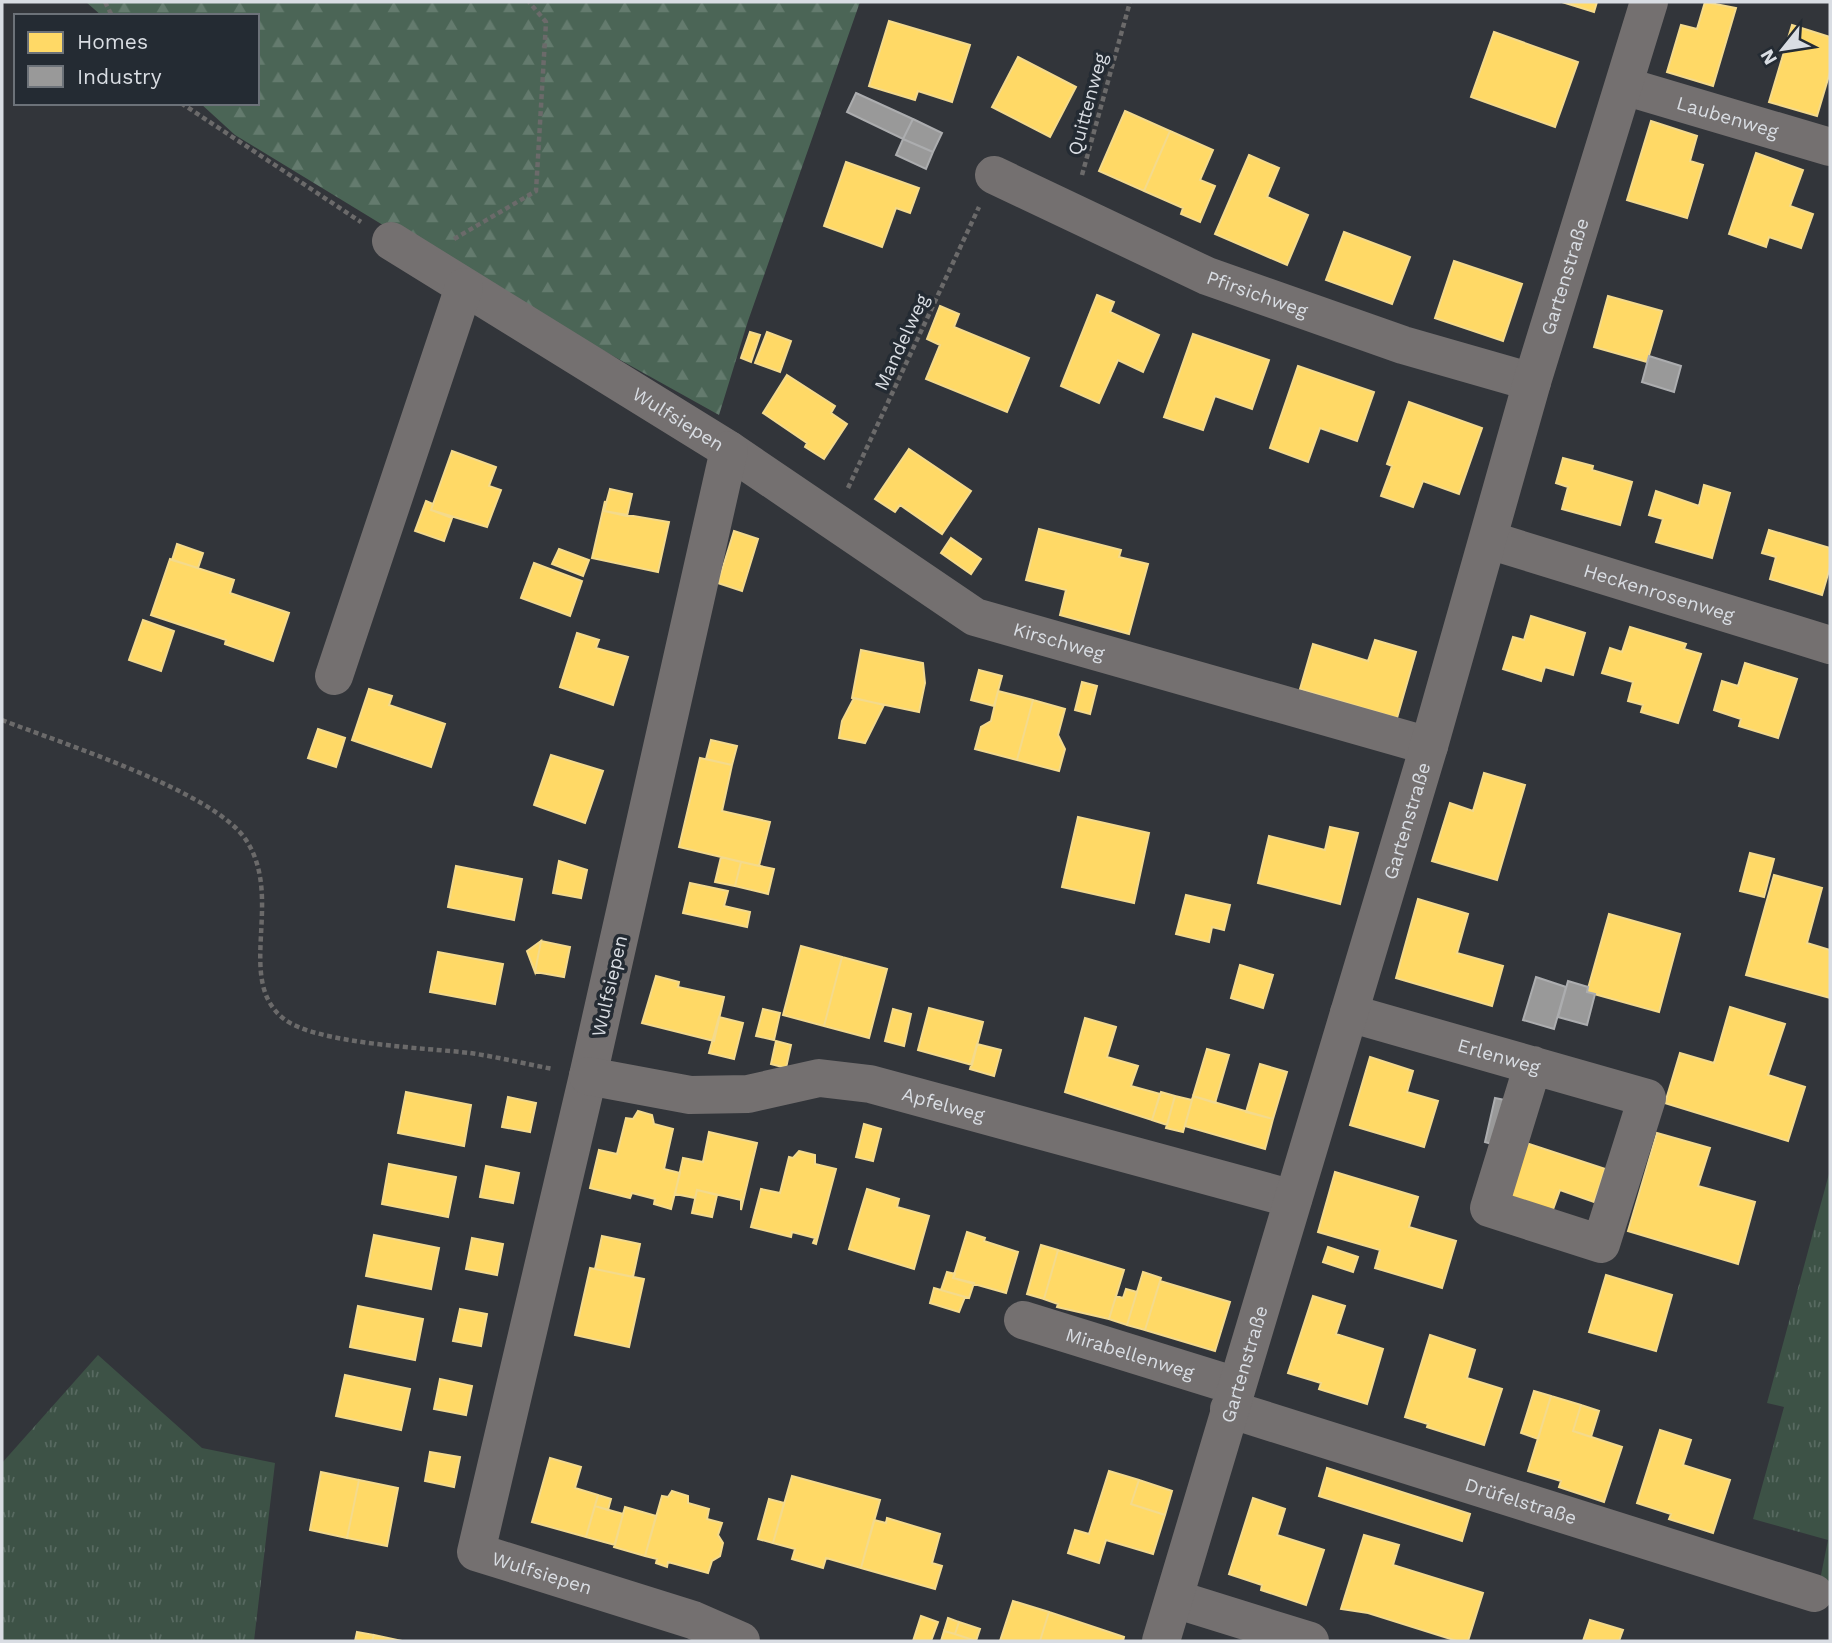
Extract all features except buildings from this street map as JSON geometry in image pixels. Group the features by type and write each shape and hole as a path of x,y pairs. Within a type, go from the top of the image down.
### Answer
{"street":[{"name":"Gartenstraße","path":"1161,1641 1429,746 1532,382 1649,2"},
{"name":"Laubenweg","path":"1624,86 1830,148"},
{"name":"Pfirsichweg","path":"994,175 1208,276 1403,345 1532,382"},
{"name":"Wulfsiepen","path":"405,251 729,450 588,1076 476,1552 693,1620 741,1641"},
{"path":"334,677 464,287"},
{"name":"Kirschweg","path":"729,450 975,617 1429,746"},
{"name":"Heckenrosenweg","path":"1489,540 1830,645"},
{"name":"Erlenweg","path":"1349,1013 1533,1065 1647,1098 1601,1244 1489,1208 1533,1065"},
{"name":"Apfelweg","path":"588,1076 690,1095 748,1094 819,1078 870,1084 1293,1199"},
{"name":"Mirabellenweg","path":"1023,1320 1232,1398"},
{"name":"Drüfelstraße","path":"1232,1398 1814,1593"},
{"path":"1175,1598 1310,1641"}],"path":[{"path":"184,105 405,251 536,191 546,23 529,2"},
{"name":"Quittenweg","path":"1071,213 1130,2"},
{"name":"Mandelweg","path":"832,520 994,175"},
{"path":"2,720 179,791 224,816 246,840 261,873 264,910 259,976 269,1003 285,1020 326,1035 407,1048 472,1053 588,1076"}],"green space":[{"path":"86,2 860,2 748,321 719,415 437,258 235,135 202,105 259,105 259,14 100,14"},
{"path":"1830,1170 1830,1583 1820,1580 1828,1540 1753,1519 1784,1407 1767,1403"},
{"path":"98,1355 202,1448 275,1463 254,1641 2,1641 2,1463"}]}
